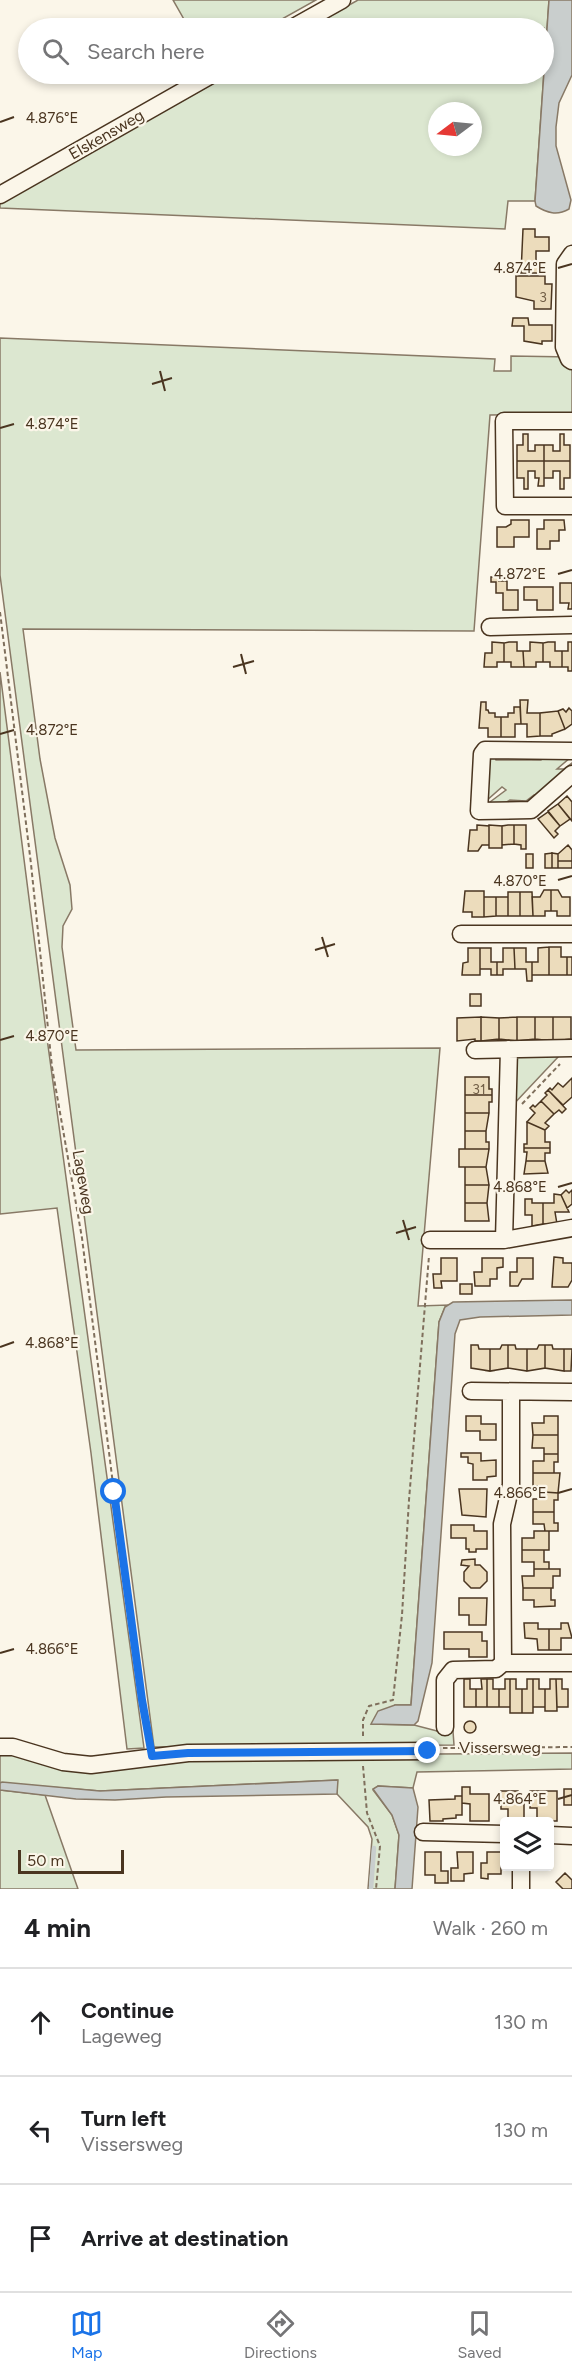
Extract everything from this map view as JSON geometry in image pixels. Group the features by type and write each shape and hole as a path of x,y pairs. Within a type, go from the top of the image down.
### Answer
{"street":[{"path":"310,18 342,0"},
{"name":"Elskensweg","path":"0,195 195,84"},
{"path":"572,254 565,264 564,347 568,359 572,361"},
{"path":"572,421 504,421 505,506 572,506"},
{"path":"490,627 572,624"},
{"path":"572,751 485,750 482,754 479,811 531,810 572,774"},
{"path":"461,934 572,934"},
{"path":"475,1050 509,1049 568,1054"},
{"path":"504,1240 509,1049"},
{"path":"430,1240 504,1240 572,1228"},
{"path":"471,1391 572,1392"},
{"path":"503,1663 502,1524 511,1485 511,1392"},
{"path":"445,1727 445,1680 453,1670 496,1669 503,1663 572,1663"},
{"path":"0,1747 14,1747 63,1762 91,1765 188,1753 428,1751"},
{"path":"423,1832 500,1834"},
{"path":"554,1835 572,1836"},
{"path":"520,1871 521,1889"}],"path":[{"name":"Lageweg","path":"0,612 31,864 52,1067 82,1238 115,1504 152,1756"},
{"path":"506,1121 568,1054"},
{"path":"376,1889 380,1845 368,1813 363,1781 363,1720 369,1706 393,1700 402,1616 430,1240"},
{"name":"Vissersweg","path":"428,1751 445,1747 572,1747"}],"green space":[{"path":"173,0 316,0 284,18 183,18"},
{"path":"358,0 549,0 548,18 326,18"},
{"path":"212,84 543,84 535,201 508,201 505,229 0,208 0,203"},
{"path":"0,338 495,359 494,371 511,371 511,356 572,357 572,414 490,415 474,631 23,629 40,759 55,838 70,885 72,909 63,926 62,947 76,1050 440,1048 418,1306 448,1305 439,1322 411,1705 395,1705 372,1724 414,1725 437,1731 453,1731 454,1745 154,1747 0,575"},
{"path":"0,672 46,1031 144,1748 127,1749 91,1453 57,1208 0,1214"},
{"path":"495,756 496,760 541,760 544,756 571,757 557,769 564,769 572,763 572,769 540,794 526,801 510,800 498,807 486,805 506,790 502,787 486,801 487,760"},
{"path":"559,1056 511,1107 514,1057"},
{"path":"0,1752 31,1757 572,1753 572,1769 417,1772 413,1788 378,1786 373,1790 392,1815 399,1835 395,1889 368,1889 372,1839 368,1827 337,1794 337,1780 100,1791 0,1783"},
{"path":"0,1790 45,1795 78,1889 0,1889"}],"shaded area":[{"path":"549,0 572,0 572,75 559,103 556,127 556,146 571,200 569,209 556,213 536,206 535,201 543,84 554,84 554,18 548,18"},
{"path":"572,1300 572,1315 480,1317 460,1320 455,1334 432,1663 418,1721 414,1725 371,1724 378,1711 395,1705 411,1705 439,1322 445,1307 453,1302"},
{"path":"338,1780 337,1794 115,1800 76,1799 0,1790 2,1782 100,1791"},
{"path":"378,1786 413,1788 418,1807 412,1889 395,1889 399,1835 392,1815 373,1789"}],"building":[{"path":"523,229 535,229 535,237 549,237 549,251 536,251 536,263 544,263 544,273 521,273"},
{"path":"516,276 545,276 545,284 552,284 551,309 534,309 534,301 516,297"},
{"path":"513,318 528,318 529,325 552,325 552,341 542,341 542,344 524,341 524,326 512,326"},
{"path":"523,434 528,434 528,451 535,451 535,445 544,445 544,461 517,461 517,445 523,445"},
{"path":"560,434 564,434 564,445 570,445 570,461 544,461 544,445 553,445 553,451 560,451"},
{"path":"517,461 544,461 544,486 538,486 539,478 535,478 535,471 528,471 528,489 524,489 524,478 517,478"},
{"path":"544,461 570,461 570,478 564,478 564,489 560,489 560,471 553,471 553,478 544,478"},
{"path":"511,520 529,520 529,537 514,537 514,547 497,547 497,527 506,527 511,524"},
{"path":"544,520 564,520 565,530 559,530 559,541 550,541 550,549 537,549 537,529 544,529"},
{"path":"491,577 499,577 499,581 507,581 507,590 518,590 518,610 503,610 503,593 496,593 496,582 491,582"},
{"path":"560,583 572,583 572,609 568,609 569,603 560,603"},
{"path":"524,587 553,587 553,610 537,610 537,600 524,600"},
{"path":"492,642 504,643 504,662 497,662 497,667 484,667 485,653 492,653"},
{"path":"517,642 517,651 523,651 524,667 511,667 511,662 504,662 504,643"},
{"path":"530,642 543,643 543,662 536,662 536,667 524,667 523,651 530,651"},
{"path":"555,642 555,651 562,651 562,667 550,667 550,662 543,662 543,643"},
{"path":"568,642 572,642 572,671 568,671 568,667 562,667 562,651 568,651"},
{"path":"520,700 528,700 527,713 540,713 540,736 527,737 527,724 521,724"},
{"path":"481,702 486,702 486,710 489,713 495,713 495,717 501,717 501,737 488,737 488,728 479,728"},
{"path":"514,707 520,707 521,724 515,724 515,737 501,737 501,717 508,717 508,713 514,713"},
{"path":"569,708 572,711 572,724 565,729 558,711 563,709 566,712"},
{"path":"558,711 565,729 552,736 540,736 540,713"},
{"path":"567,796 572,802 572,821 558,804"},
{"path":"558,804 570,819 560,826 548,811"},
{"path":"548,812 560,826 555,831 558,834 554,838 538,819"},
{"path":"477,825 489,826 489,845 482,845 478,851 468,851 470,830 477,830"},
{"path":"489,825 502,826 502,848 489,848"},
{"path":"514,825 514,844 502,845 502,826"},
{"path":"514,825 526,825 526,849 521,849 521,845 514,844"},
{"path":"568,845 572,850 572,861 558,861 558,854"},
{"path":"552,853 552,868 545,868 545,854"},
{"path":"552,853 558,854 558,868 552,868"},
{"path":"526,854 533,854 533,868 526,868"},
{"path":"558,861 572,861 572,868 558,868"},
{"path":"544,890 551,890 551,911 545,911 545,916 533,916 532,897 540,897"},
{"path":"551,890 558,890 562,897 570,897 570,916 557,916 557,911 551,911"},
{"path":"465,891 484,891 484,917 472,917 472,912 463,912"},
{"path":"508,892 520,892 520,916 508,916"},
{"path":"520,892 532,892 533,916 520,916"},
{"path":"484,897 496,897 496,916 484,917"},
{"path":"496,897 508,897 508,916 496,916"},
{"path":"549,947 561,947 561,957 567,957 567,975 549,975"},
{"path":"549,947 549,975 532,975 532,962 538,962 538,948"},
{"path":"468,948 480,948 480,975 462,975 463,963 468,962"},
{"path":"480,948 491,948 491,962 497,962 497,975 491,975 491,969 480,969"},
{"path":"503,948 514,948 515,969 503,969 503,975 497,975 497,962 503,962"},
{"path":"514,948 526,948 526,962 532,962 532,981 527,981 526,969 515,969"},
{"path":"567,957 572,957 572,975 567,975"},
{"path":"470,994 481,994 481,1006 470,1006"},
{"path":"481,1017 499,1018 499,1039 481,1041"},
{"path":"481,1017 481,1041 475,1041 475,1039 457,1041 457,1018"},
{"path":"517,1017 517,1041 499,1039 499,1018"},
{"path":"517,1017 535,1017 535,1039 517,1041"},
{"path":"535,1017 553,1017 553,1041 535,1039"},
{"path":"553,1017 571,1017 571,1039 553,1041"},
{"path":"465,1077 489,1077 489,1089 492,1089 492,1095 465,1095"},
{"path":"572,1078 572,1097 563,1105 548,1090 550,1088 552,1090 558,1083 563,1087"},
{"path":"548,1090 566,1109 562,1113 559,1110 554,1114 541,1101 547,1095 545,1093"},
{"path":"465,1095 492,1095 492,1102 489,1102 489,1113 465,1113"},
{"path":"541,1101 554,1114 545,1123 549,1126 545,1130 527,1122 535,1113 530,1108 533,1105 535,1107"},
{"path":"465,1113 489,1113 486,1131 465,1131"},
{"path":"527,1122 545,1130 545,1142 550,1142 550,1148 524,1148 524,1144 527,1144"},
{"path":"465,1131 486,1131 486,1142 489,1142 489,1149 465,1149"},
{"path":"524,1148 550,1148 550,1153 545,1153 545,1161 526,1161 527,1152 524,1152"},
{"path":"459,1149 489,1149 486,1167 459,1167"},
{"path":"526,1161 545,1161 548,1173 524,1174"},
{"path":"465,1167 486,1167 489,1185 465,1185"},
{"path":"465,1185 489,1185 487,1203 465,1203"},
{"path":"566,1190 569,1193 572,1190 572,1204 567,1208 561,1195"},
{"path":"554,1194 561,1195 569,1212 555,1212 557,1224 543,1224 543,1203 554,1203"},
{"path":"525,1199 532,1199 532,1203 543,1203 543,1224 532,1226 532,1215 525,1215"},
{"path":"465,1203 487,1203 489,1221 465,1221"},
{"path":"554,1257 563,1258 563,1263 572,1263 572,1280 568,1287 552,1287"},
{"path":"441,1258 457,1258 457,1281 441,1281 442,1288 434,1288 433,1274 441,1274"},
{"path":"482,1258 503,1258 503,1267 497,1268 497,1279 490,1279 490,1286 475,1286 474,1272 482,1272"},
{"path":"517,1258 533,1258 533,1279 522,1279 518,1286 510,1286 510,1272 517,1272"},
{"path":"460,1284 472,1284 472,1294 460,1294"},
{"path":"471,1345 478,1345 479,1349 490,1349 490,1371 471,1368"},
{"path":"502,1345 508,1345 508,1368 490,1371 490,1349 500,1349"},
{"path":"508,1345 515,1345 516,1349 527,1349 527,1371 508,1368"},
{"path":"539,1345 545,1345 545,1368 527,1371 527,1349 537,1349"},
{"path":"545,1345 552,1345 553,1349 564,1349 564,1371 545,1368"},
{"path":"564,1349 572,1349 571,1371 564,1371"},
{"path":"466,1416 481,1416 481,1424 496,1424 496,1440 480,1440 480,1431 466,1431"},
{"path":"544,1416 558,1416 558,1435 533,1435 532,1423 544,1423"},
{"path":"533,1435 558,1435 558,1454 544,1454 544,1448 532,1448"},
{"path":"461,1453 481,1453 481,1461 496,1460 496,1476 487,1477 487,1480 473,1480 473,1464 468,1463 468,1457 461,1457"},
{"path":"544,1454 558,1454 558,1462 554,1462 554,1473 533,1473 533,1461 544,1461"},
{"path":"533,1473 560,1473 558,1493 544,1492 544,1486 533,1486"},
{"path":"459,1489 487,1489 486,1517 462,1515"},
{"path":"544,1492 558,1493 558,1500 554,1500 554,1512 533,1512 533,1499 545,1499"},
{"path":"533,1512 554,1512 554,1523 558,1523 558,1531 545,1531 544,1524 533,1524"},
{"path":"451,1525 474,1525 474,1531 487,1531 487,1549 476,1549 476,1552 469,1552 469,1549 466,1549 466,1538 451,1538"},
{"path":"534,1531 549,1531 549,1550 522,1550 522,1538 534,1538"},
{"path":"522,1550 544,1550 544,1562 549,1562 549,1569 534,1569 534,1562 522,1562"},
{"path":"475,1559 475,1565 480,1565 487,1572 487,1581 480,1588 471,1588 464,1581 464,1572 469,1566 461,1565 462,1560"},
{"path":"534,1569 560,1569 560,1576 553,1576 553,1588 523,1588 522,1576 534,1576"},
{"path":"523,1588 551,1588 551,1600 555,1600 555,1606 534,1607 534,1600 523,1600"},
{"path":"459,1598 487,1598 486,1625 469,1625 469,1615 459,1615"},
{"path":"524,1623 538,1623 538,1629 549,1629 549,1650 538,1650 537,1639 525,1638"},
{"path":"561,1623 568,1623 572,1638 561,1638 561,1650 549,1650 549,1629 561,1629"},
{"path":"444,1632 482,1632 482,1641 487,1641 487,1657 469,1657 469,1649 444,1649"},
{"path":"464,1679 470,1679 470,1689 476,1689 476,1707 464,1707"},
{"path":"481,1679 487,1679 487,1707 476,1707 476,1689 482,1689"},
{"path":"487,1679 493,1679 493,1689 499,1689 499,1707 487,1707"},
{"path":"505,1679 510,1679 510,1707 499,1707 499,1689 505,1689"},
{"path":"510,1679 516,1679 516,1689 522,1689 522,1713 510,1713"},
{"path":"527,1679 533,1679 533,1713 522,1713 522,1689 527,1689"},
{"path":"533,1679 539,1679 539,1689 545,1689 545,1707 533,1707"},
{"path":"550,1679 556,1679 557,1711 545,1711 545,1689 550,1689"},
{"path":"556,1679 562,1679 562,1689 568,1689 568,1707 557,1707"},
{"path":"470,1721 476,1727 470,1733 464,1727"},
{"path":"462,1787 470,1787 470,1794 489,1794 489,1821 470,1821 470,1804 462,1803"},
{"path":"564,1789 572,1789 572,1805 564,1805"},
{"path":"501,1791 518,1791 518,1801 524,1801 524,1817 508,1817 508,1809 501,1809"},
{"path":"530,1791 557,1791 557,1821 554,1821 554,1817 537,1817 537,1808 530,1808"},
{"path":"455,1796 462,1796 462,1815 443,1819 443,1821 430,1821 429,1800 455,1799"},
{"path":"425,1852 441,1852 441,1871 448,1871 448,1883 435,1883 435,1875 425,1875"},
{"path":"457,1852 473,1852 473,1873 464,1874 464,1881 451,1881 451,1868 458,1868"},
{"path":"487,1852 500,1852 501,1874 488,1874 488,1879 481,1878 481,1863 487,1863"},
{"path":"565,1873 572,1880 572,1889 563,1889 556,1882"}],"waterway":[{"path":"371,1889 374,1848"}],"route":[{"path":"114,1492 142,1700 152,1756 188,1753 428,1751"}]}
